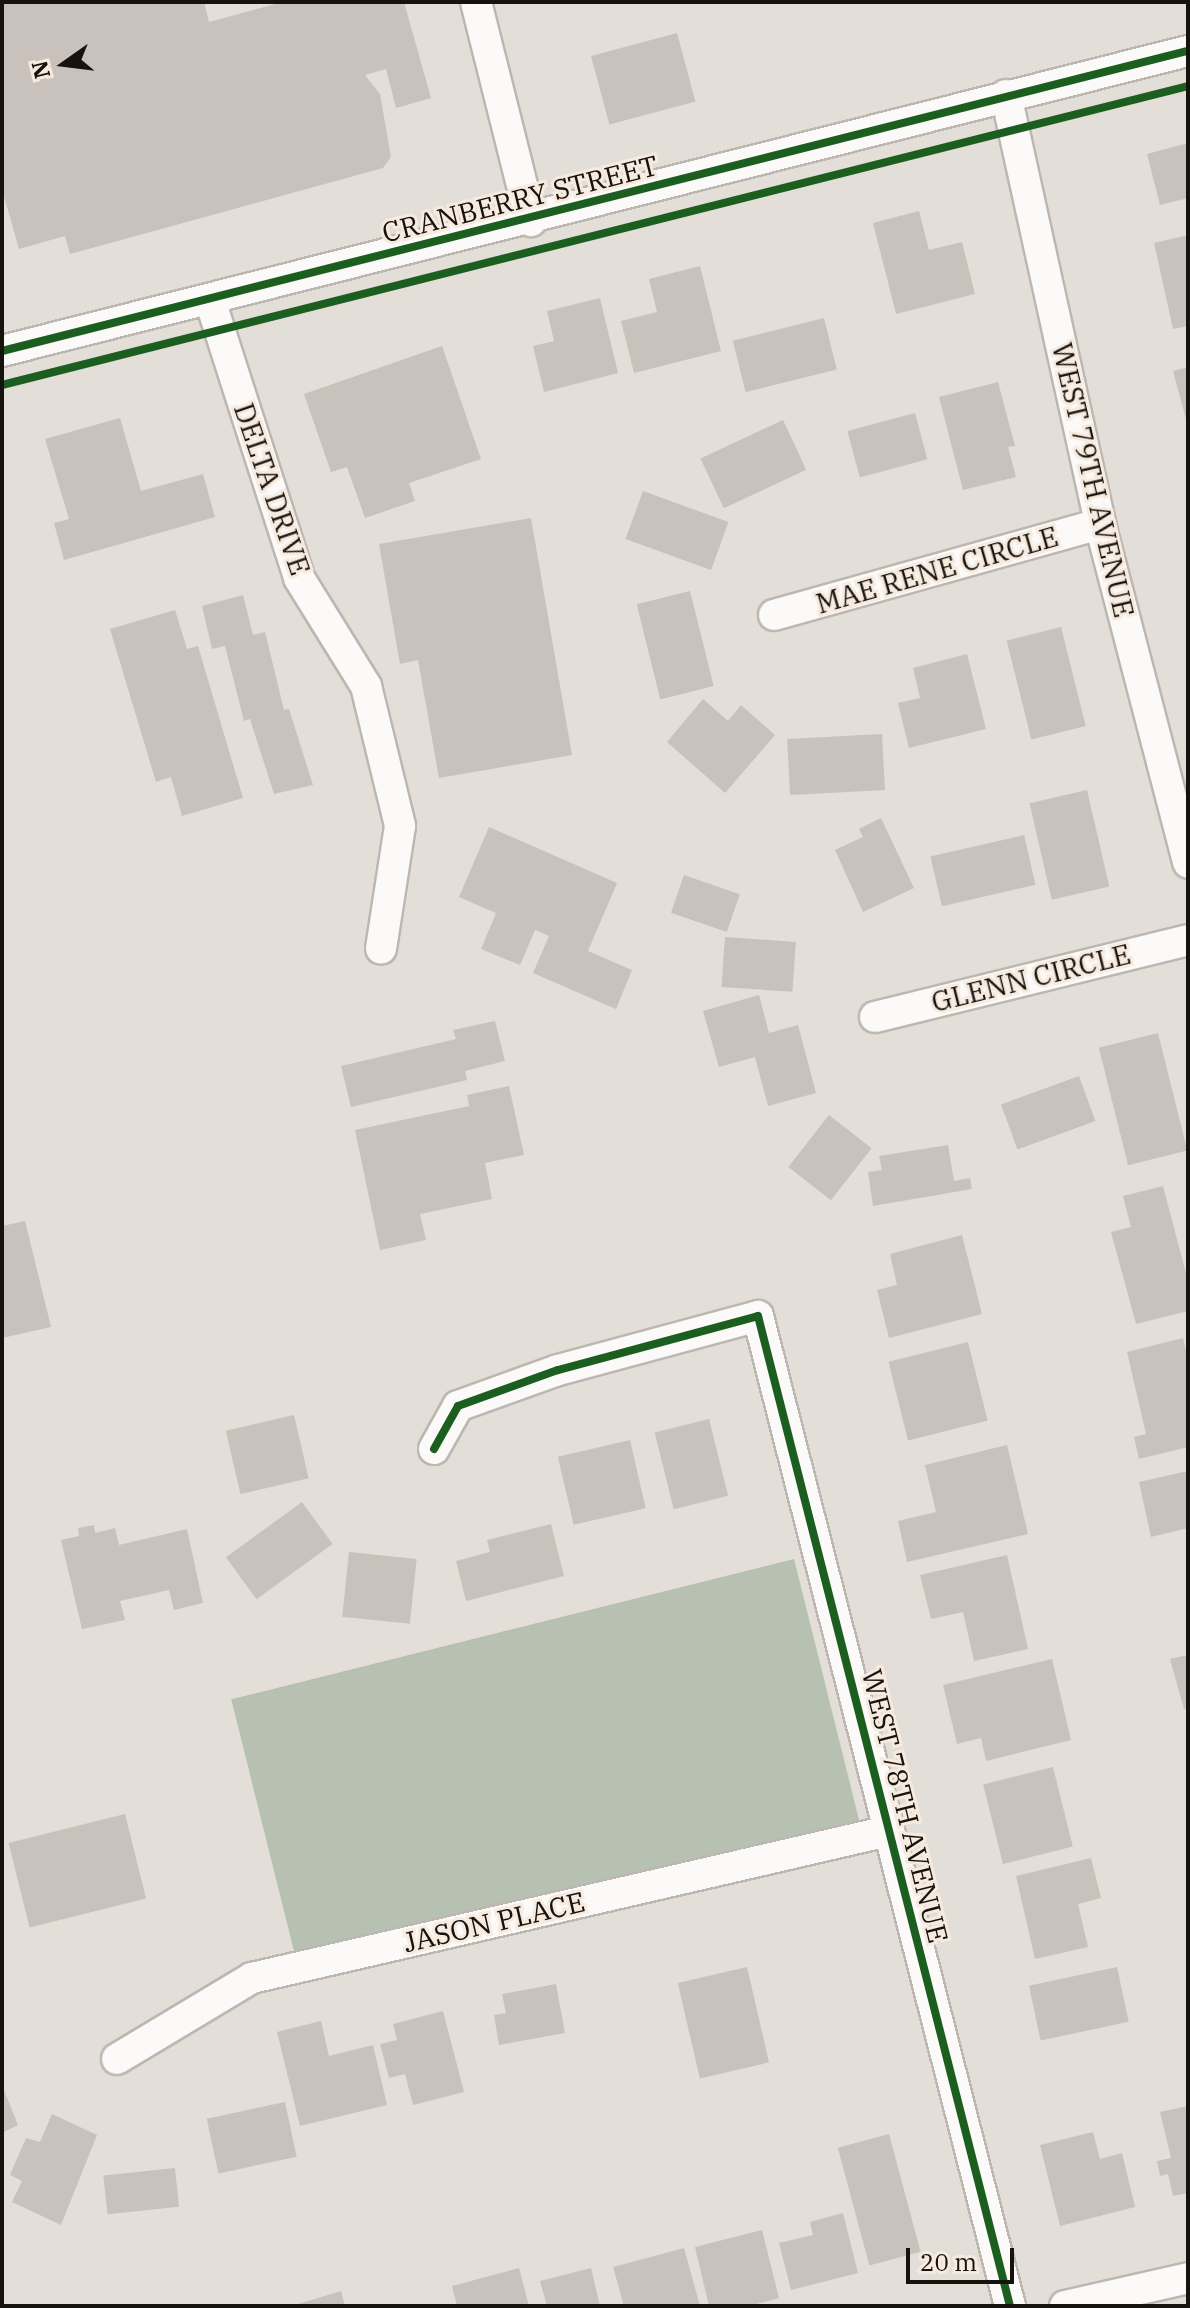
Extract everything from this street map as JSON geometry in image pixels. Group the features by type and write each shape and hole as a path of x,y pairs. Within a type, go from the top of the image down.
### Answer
{"street":[{"path":"476,2 531,221"},
{"name":"CRANBERRY STREET","path":"2,351 531,221 1006,95 1188,51"},
{"name":"WEST 79TH AVENUE","path":"1006,95 1100,524 1188,863"},
{"name":"DELTA DRIVE","path":"210,300 299,578 366,686 400,826 381,949"},
{"name":"MAE RENE CIRCLE","path":"774,615 1100,524"},
{"name":"GLENN CIRCLE","path":"875,1017 1188,940"},
{"name":"WEST 78TH AVENUE","path":"434,1449 458,1406 558,1370 758,1316 1010,2306"},
{"name":"JASON PLACE","path":"117,2059 252,1978 888,1831"},
{"path":"1065,2306 1188,2278"}],"green space":[{"path":"794,1559 860,1824 297,1964 231,1699"}],"building":[{"path":"2,2 204,2 209,22 283,2 404,2 431,98 396,108 386,69 365,75 380,94 391,157 383,168 70,254 65,236 19,249 2,189"},
{"path":"677,33 695,102 609,125 591,56"},
{"path":"1188,143 1188,198 1160,205 1147,154"},
{"path":"919,211 929,250 962,242 975,294 896,314 873,223"},
{"path":"1188,235 1188,326 1173,329 1154,243"},
{"path":"700,266 721,351 634,373 621,321 657,312 649,279"},
{"path":"600,298 618,373 544,392 533,346 554,341 547,311"},
{"path":"824,318 837,369 746,392 733,341"},
{"path":"442,346 481,459 409,483 415,501 365,518 347,467 331,472 304,394"},
{"path":"1188,367 1188,423 1187,423 1173,371"},
{"path":"998,382 1015,446 1008,447 1016,477 963,490 939,397"},
{"path":"915,413 927,459 860,477 847,431"},
{"path":"120,418 141,491 203,474 215,517 64,560 54,523 69,519 45,439"},
{"path":"783,420 806,470 724,508 701,458"},
{"path":"643,491 729,522 711,570 626,539"},
{"path":"531,518 572,755 439,778 418,660 400,664 379,544"},
{"path":"690,591 714,686 660,699 637,604"},
{"path":"243,595 253,635 265,632 284,710 289,709 313,785 274,794 250,719 244,721 225,646 212,649 202,606"},
{"path":"175,610 187,649 198,646 243,798 182,816 171,777 156,782 110,629"},
{"path":"1061,627 1086,726 1031,740 1007,641"},
{"path":"967,654 986,729 909,748 898,703 920,698 913,668"},
{"path":"703,699 728,721 741,705 775,735 725,793 667,742"},
{"path":"882,734 885,790 790,795 787,739"},
{"path":"1087,790 1109,886 1052,900 1030,803"},
{"path":"881,818 914,888 863,912 835,850 863,837 859,829"},
{"path":"489,827 617,883 588,951 632,970 616,1009 533,973 549,936 535,930 520,965 481,949 496,913 459,897"},
{"path":"1024,835 1035,885 942,906 930,857"},
{"path":"684,875 740,894 727,932 671,913"},
{"path":"725,937 796,942 792,992 722,987"},
{"path":"759,995 769,1033 798,1025 816,1093 768,1106 755,1057 719,1067 703,1011"},
{"path":"495,1021 505,1061 465,1071 467,1080 351,1107 341,1066 456,1039 453,1030"},
{"path":"1158,1033 1187,1150 1128,1165 1099,1048"},
{"path":"1079,1076 1095,1121 1017,1149 1001,1104"},
{"path":"509,1086 524,1155 485,1163 492,1199 420,1214 426,1240 380,1250 355,1130 469,1106 467,1095"},
{"path":"829,1115 872,1148 831,1200 788,1167"},
{"path":"948,1145 954,1181 970,1178 972,1189 873,1206 868,1172 882,1170 879,1156"},
{"path":"1163,1186 1188,1281 1188,1311 1136,1324 1111,1232 1131,1227 1123,1196"},
{"path":"25,1221 51,1327 2,1338 2,1226"},
{"path":"962,1235 982,1314 889,1338 877,1290 897,1285 890,1254"},
{"path":"1183,1338 1188,1360 1188,1447 1139,1459 1134,1437 1146,1434 1127,1352"},
{"path":"968,1342 988,1421 908,1440 888,1362"},
{"path":"294,1415 309,1478 240,1494 226,1431"},
{"path":"709,1419 728,1496 674,1509 655,1433"},
{"path":"630,1440 646,1508 574,1525 558,1457"},
{"path":"1007,1445 1028,1534 907,1562 898,1521 936,1512 925,1465"},
{"path":"1188,1471 1188,1528 1151,1537 1139,1482"},
{"path":"302,1502 333,1544 257,1599 226,1557"},
{"path":"551,1524 564,1576 466,1601 456,1561 490,1552 487,1540"},
{"path":"94,1525 95,1533 115,1528 119,1545 187,1529 203,1603 174,1610 169,1590 120,1601 125,1620 82,1629 61,1540 79,1536 78,1528"},
{"path":"349,1552 417,1559 410,1624 342,1617"},
{"path":"1007,1555 1028,1649 974,1661 963,1612 931,1619 920,1575"},
{"path":"1188,1655 1188,1708 1184,1709 1170,1659"},
{"path":"1052,1659 1071,1740 986,1761 981,1738 957,1744 943,1685"},
{"path":"1053,1767 1073,1847 1003,1864 983,1784"},
{"path":"125,1814 146,1898 30,1927 9,1843"},
{"path":"1091,1858 1101,1898 1078,1904 1088,1947 1035,1959 1016,1876"},
{"path":"747,1967 769,2062 700,2078 678,1983"},
{"path":"1117,1967 1129,2022 1041,2040 1029,1986"},
{"path":"556,1984 565,2033 499,2045 494,2015 506,2013 502,1994"},
{"path":"443,2011 464,2092 413,2105 405,2074 389,2078 380,2044 397,2040 393,2024"},
{"path":"321,2021 329,2056 373,2045 387,2105 300,2126 277,2032"},
{"path":"2,2085 18,2125 2,2133"},
{"path":"285,2102 297,2157 218,2173 207,2119"},
{"path":"1188,2106 1188,2193 1173,2196 1168,2174 1160,2176 1157,2161 1171,2158 1160,2112"},
{"path":"52,2114 97,2135 61,2225 12,2202 22,2181 10,2175 26,2138 40,2142"},
{"path":"1093,2132 1100,2159 1122,2153 1135,2207 1060,2226 1040,2145"},
{"path":"889,2134 921,2252 869,2266 838,2148"},
{"path":"175,2168 179,2207 107,2214 103,2176"},
{"path":"843,2213 858,2273 791,2290 779,2243 813,2235 810,2222"},
{"path":"762,2230 779,2298 749,2306 709,2306 695,2247"},
{"path":"684,2248 700,2306 624,2306 613,2267"},
{"path":"519,2268 529,2306 457,2306 452,2286"},
{"path":"591,2268 600,2306 547,2306 540,2281"},
{"path":"341,2291 345,2306 295,2306 295,2305"}],"cycle path":[{"path":"2,351 1188,51"},
{"path":"2,385 1188,86"},
{"path":"434,1449 458,1406 558,1370 758,1316 1010,2306"}]}
